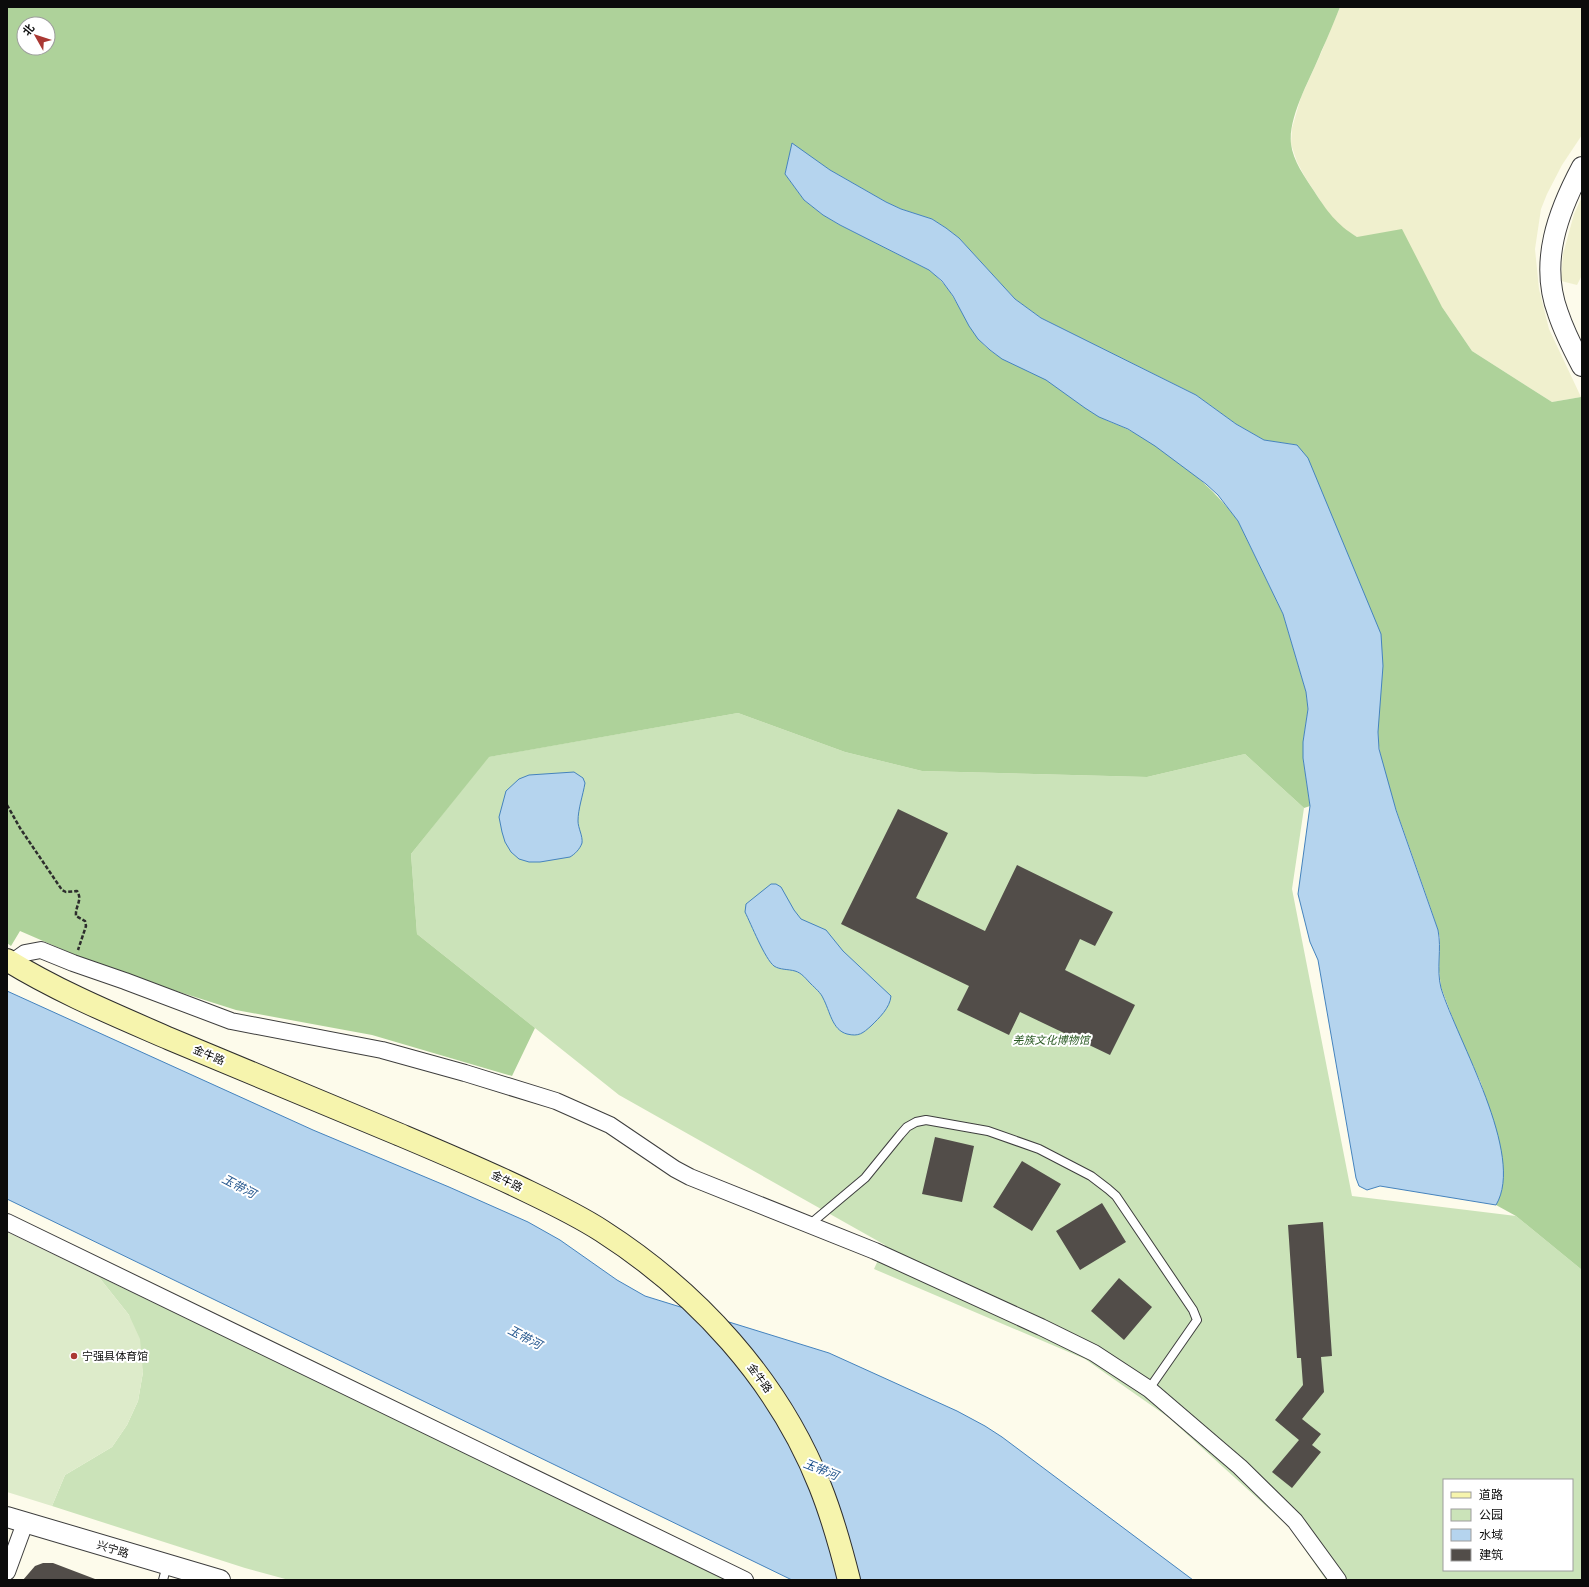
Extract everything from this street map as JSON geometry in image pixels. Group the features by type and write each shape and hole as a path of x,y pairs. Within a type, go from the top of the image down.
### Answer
{"main road":[{"name":"金牛路","path":"9,962 55,988 89,1004 475,1166 578,1217 601,1230 639,1257 674,1285 718,1328 748,1361 773,1396 788,1421 819,1483 830,1514 849,1580"}],"street":[{"path":"1582,167 1570,190 1556,227 1551,247 1550,266 1551,285 1557,312 1569,341 1582,366"},
{"path":"9,962 25,953 40,950 73,964 126,981 231,1021 382,1050 465,1073 556,1101 610,1125 675,1169 690,1177 875,1251 1094,1352 1149,1389 1240,1467 1295,1521 1338,1580"},
{"path":"7,1222 746,1580"},
{"path":"7,1572 16,1520"},
{"name":"兴宁路","path":"16,1520 165,1572 220,1580"}],"lane":[{"path":"809,1225 865,1178 907,1127 916,1122 926,1120 988,1131 1039,1149 1091,1176 1116,1196 1193,1310 1197,1320 1149,1389"}],"path":[{"path":"7,805 20,828 62,890 66,892 77,891 80,895 76,916 85,921 86,926 73,964"}],"green space":[{"path":"7,7 1340,7 1301,97 1293,121 1291,133 1292,150 1303,174 1332,217 1357,237 1402,229 1442,307 1472,351 1552,402 1582,398 1582,1270 1516,1216 1496,1205 1502,1190 1498,1138 1481,1083 1459,1035 1441,987 1439,970 1440,938 1438,930 1383,769 1378,732 1297,445 1264,440 1236,424 1196,395 1041,318 1015,299 959,238 946,228 932,219 901,209 886,202 830,170 792,144 785,174 804,200 823,215 840,225 929,270 948,289 974,333 991,351 998,356 1047,380 1100,417 1142,437 1173,457 1202,481 1238,521 1283,614 1306,692 1308,709 1303,742 1303,758 1310,806 1304,808 1245,754 1147,777 922,771 845,752 738,713 489,757 411,854 417,934 535,1028 512,1076 372,1035 236,1010 110,970 20,931 11,946 7,943"},
{"path":"1340,7 1582,7 1582,135 1562,165 1547,194 1541,209 1535,249 1539,289 1549,329 1581,397 1552,402 1472,351 1442,307 1357,237 1343,229 1331,217 1305,177 1297,162 1291,144 1292,128 1301,97"},
{"path":"1582,197 1582,275 1577,285 1561,281 1563,254 1574,214"},
{"name":"羌族文化博物馆","path":"738,713 845,752 922,771 1147,777 1245,754 1304,808 1292,889 1352,1196 1516,1216 1582,1270 1582,1580 1326,1580 1290,1528 1168,1417 1085,1359 874,1269 885,1245 619,1095 417,934 411,854 488,757"},
{"name":"宁强县体育馆","path":"7,1232 98,1276 129,1315 140,1339 143,1372 138,1401 127,1425 112,1447 65,1475 52,1506 7,1492"},
{"path":"98,1276 730,1580 289,1580 245,1568 52,1506 65,1475 112,1447 127,1425 138,1401 143,1372 129,1315"}],"water":[{"path":"792,143 830,170 886,202 901,209 932,219 946,228 959,238 1015,299 1041,318 1196,395 1236,424 1264,440 1297,445 1308,458 1381,634 1383,666 1378,732 1379,749 1396,810 1438,930 1439,974 1441,988 1486,1097 1496,1128 1502,1157 1503,1183 1496,1205 1380,1186 1367,1190 1359,1186 1356,1178 1318,960 1310,942 1298,894 1310,806 1303,758 1303,742 1308,709 1306,692 1283,614 1238,521 1218,495 1206,484 1155,446 1128,429 1099,417 1046,380 1002,359 990,350 978,339 969,326 953,296 942,281 929,270 840,225 823,215 804,200 785,174"},
{"path":"574,772 583,778 585,783 578,816 578,824 582,840 580,847 570,857 540,862 529,862 519,859 511,852 505,842 499,817 506,791 519,779 529,775"},
{"path":"771,884 776,884 781,887 801,919 826,930 843,951 891,996 889,1005 884,1012 871,1026 858,1035 847,1034 838,1029 821,994 804,976 795,971 776,967 770,962 758,941 745,912 746,904"},
{"name":"玉带河","path":"7,991 313,1130 528,1222 560,1240 617,1280 645,1296 829,1353 957,1411 1002,1437 1193,1580 792,1580 7,1199"}],"building":[{"path":"898,809 948,833 916,898 985,931 1017,865 1113,912 1095,946 1080,939 1065,970 1135,1005 1110,1055 1020,1012 1009,1035 957,1010 969,986 841,924"},
{"path":"935,1137 974,1146 962,1202 922,1194"},
{"path":"1022,1161 1061,1184 1032,1231 993,1207"},
{"path":"1102,1203 1126,1242 1080,1270 1056,1231"},
{"path":"1323,1222 1332,1356 1321,1357 1324,1392 1302,1419 1321,1434 1312,1445 1321,1452 1292,1488 1272,1472 1299,1440 1275,1420 1303,1385 1301,1358 1297,1358 1288,1225"},
{"path":"1119,1278 1152,1307 1124,1340 1091,1311"},
{"path":"43,1563 53,1563 95,1580 23,1580 35,1566"}],"place":[{"name":"宁强县体育馆","path":"74,1356"}]}
